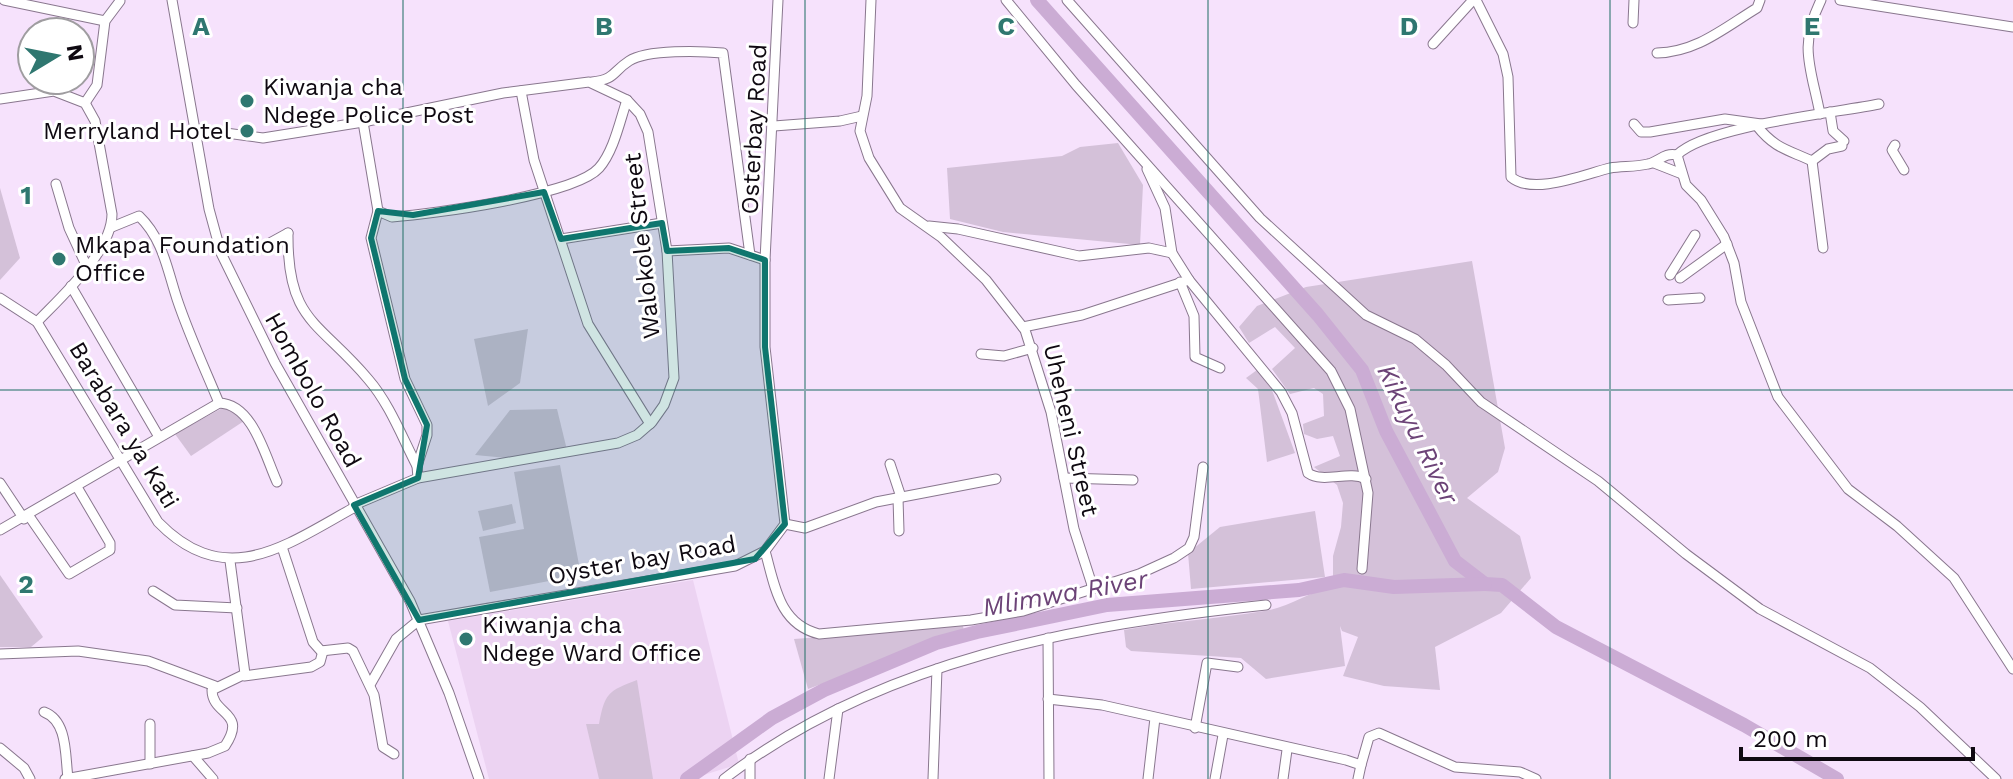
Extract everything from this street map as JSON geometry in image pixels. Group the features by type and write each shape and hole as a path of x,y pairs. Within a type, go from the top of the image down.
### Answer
{"street":[{"path":"4,0 105,21"},
{"name":"Hombolo Road","path":"172,0 219,247 243,302 419,620 479,779"},
{"name":"Osterbay Road","path":"765,260 778,0"},
{"name":"Uheheni Street","path":"871,0 867,96 860,135 888,192 911,219 927,226 986,280 1023,327 1033,348 1081,551 1093,588"},
{"path":"1006,0 1331,371 1350,409 1366,479 1368,508 1362,569"},
{"path":"1067,0 1260,218 1366,315 1415,339 1446,365 1481,402 1598,481 1686,554 1760,609 1870,668 1920,707 1996,779"},
{"path":"1433,44 1474,0 1506,64 1511,177 1516,182 1556,182 1611,168 1654,163 1703,141 1761,125 1879,104"},
{"path":"1633,23 1634,0"},
{"path":"1657,53 1680,52 1693,47 1757,8 1760,0"},
{"path":"1812,161 1828,149 1843,144 1833,131 1808,66 1806,42 1821,0"},
{"path":"1840,0 2013,27"},
{"path":"85,103 97,85 105,21 120,1"},
{"path":"196,129 263,138 521,91 611,78 629,61 644,56 723,53 750,255"},
{"path":"378,211 392,217 413,215 544,192 576,182 600,167 627,100 589,82"},
{"path":"0,99 54,91 85,103 95,121 112,227"},
{"path":"244,676 230,561 282,547 355,506 418,478 594,450 637,435 650,424 588,324 529,141 521,91"},
{"name":"Walokole Street","path":"627,100 640,114 654,148 667,251 674,378 664,405 650,424"},
{"path":"774,126 840,121 862,116"},
{"path":"1626,132 1637,127 1650,132 1725,119 1761,125"},
{"path":"363,122 378,211 371,238 405,379 427,425 417,466 418,478"},
{"path":"1761,125 1771,143 1812,161"},
{"path":"1893,154 1904,170"},
{"path":"1677,155 1682,174 1727,244 1741,302 1778,397 1848,489 1897,526 1954,578 2013,669"},
{"path":"1142,158 1165,208 1172,253 1185,281 1194,316 1195,357 1220,368"},
{"path":"1812,161 1823,248"},
{"path":"1654,163 1682,174"},
{"path":"56,184 73,237 87,267"},
{"path":"37,322 87,267 112,227 139,216 150,226 165,254 177,300 219,403"},
{"path":"561,239 662,223"},
{"path":"927,226 958,229 1079,256 1149,248 1172,253"},
{"path":"219,247 257,250 288,233 292,280 303,313 368,379 417,466"},
{"path":"1695,235 1675,277 1727,244"},
{"path":"667,251 729,248 765,260 765,347 785,524 805,528 900,497 996,479"},
{"path":"1185,281 1281,392 1292,413 1308,473 1315,477 1355,474 1366,479"},
{"path":"1023,327 1082,315 1185,281"},
{"path":"71,286 159,437"},
{"name":"Barabara ya Kati","path":"0,298 37,322 158,522 193,549 230,561"},
{"path":"1668,300 1700,298"},
{"path":"981,354 1004,356 1033,348"},
{"path":"0,530 219,403 230,404 246,417 277,482"},
{"path":"890,464 900,497 899,531"},
{"path":"765,551 783,609 805,631 819,634 984,618 1037,608 1139,574 1189,548 1197,524 1203,467"},
{"path":"1064,478 1133,480"},
{"path":"0,483 69,574 104,557 110,550 110,543 77,487"},
{"name":"Oyster bay Road","path":"419,620 735,566 765,551 785,524"},
{"path":"282,547 308,631 323,651"},
{"path":"153,591 175,605 237,608"},
{"path":"724,779 771,744 838,709 937,669 1006,646 1197,612 1266,605"},
{"path":"371,683 396,639 419,620"},
{"path":"1048,638 1049,779"},
{"path":"323,651 348,648 371,683 381,741 387,752 394,754"},
{"path":"0,654 78,651 148,661 215,686 244,676 311,667 320,662 323,651"},
{"path":"1195,728 1207,663 1238,667"},
{"path":"933,779 937,669"},
{"path":"44,712 55,718 62,730 66,779 87,777 218,751 230,738 234,727 231,717 212,695 215,686"},
{"path":"1048,699 1102,705 1361,765"},
{"path":"829,779 838,709"},
{"path":"1148,779 1155,718"},
{"path":"150,724 150,764"},
{"path":"1358,779 1369,737 1379,733 1455,767 1520,772 1536,779"},
{"path":"1215,779 1223,735"},
{"path":"0,748 24,768 30,779"},
{"path":"1283,779 1287,750"},
{"path":"193,756 213,779"},
{"path":"750,759 750,779"}],"highlighted area":[{"path":"544,192 561,239 662,223 667,251 729,248 765,260 765,347 785,524 755,559 419,620 354,505 418,478 427,425 405,379 371,238 378,211 413,215"}],"shaded area":[{"path":"1118,143 1143,185 1140,245 1003,232 950,219 947,168 1062,156 1080,147"},
{"path":"0,188 20,258 0,280"},
{"path":"1472,261 1505,448 1498,472 1467,498 1520,536 1531,578 1501,613 1435,647 1440,690 1384,686 1343,676 1358,637 1342,631 1340,626 1345,666 1266,679 1241,658 1131,651 1126,647 1124,630 1273,609 1333,586 1333,556 1341,527 1343,503 1337,485 1314,467 1340,456 1333,436 1317,439 1304,434 1303,424 1324,416 1323,394 1314,388 1290,394 1272,369 1295,348 1275,327 1249,343 1239,327 1257,306 1306,287"},
{"path":"528,329 520,383 488,406 474,339"},
{"path":"1257,370 1272,390 1295,453 1267,462 1258,389 1246,378"},
{"path":"226,406 244,421 191,456 175,434"},
{"path":"557,409 567,450 507,458 475,455 510,410"},
{"path":"560,465 581,575 490,592 479,537 524,529 514,472"},
{"path":"512,504 516,523 483,531 478,511"},
{"path":"1315,511 1325,577 1191,589 1188,553 1220,527"},
{"path":"0,575 43,637 31,647 0,647"},
{"path":"693,580 739,764 691,779 489,779 448,621"},
{"path":"963,626 964,631 808,689 794,639"},
{"path":"637,680 653,779 599,779 586,724 599,724 609,694"}],"waterway":[{"name":"Kikuyu River","path":"1037,0 1318,315 1362,370 1386,431 1455,561 1485,584 1502,585 1556,627 1744,725 1837,779"},
{"name":"Mlimwa River","path":"687,779 772,718 824,690 936,643 977,632 1107,605 1299,590 1344,580 1394,587 1485,584"}],"place":[{"name":"Kiwanja cha Ndege Police Post","path":"247,101"},
{"name":"Merryland Hotel","path":"247,131"},
{"name":"Mkapa Foundation Office","path":"59,259"},
{"name":"Kiwanja cha Ndege Ward Office","path":"466,639"}]}
